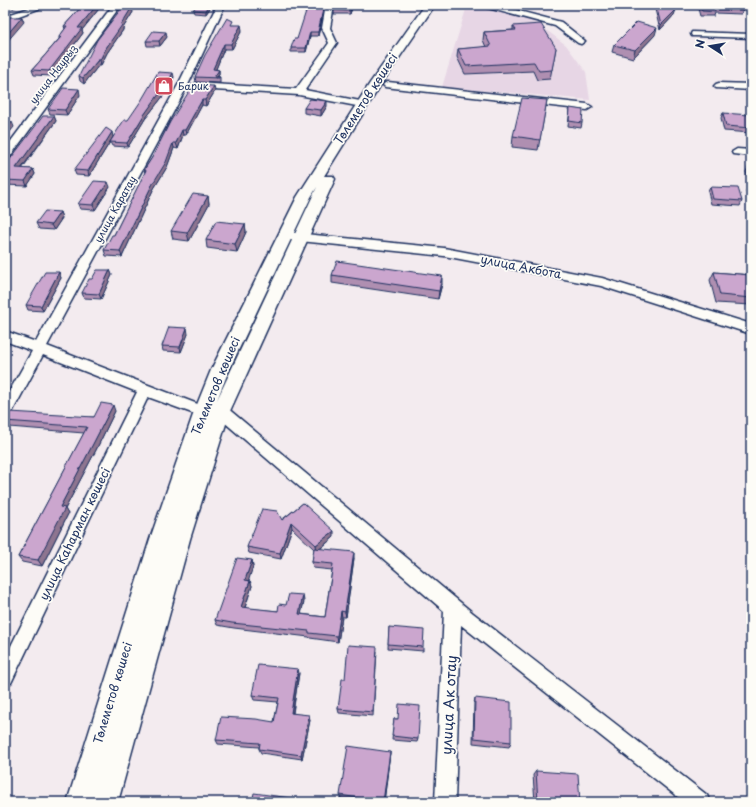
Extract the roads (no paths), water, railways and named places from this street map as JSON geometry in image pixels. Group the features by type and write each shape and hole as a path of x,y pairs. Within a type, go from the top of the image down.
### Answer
{"main road":[{"name":"Төлеметов көшесі","path":"105,802 180,539 221,411 242,363 319,171 362,104 430,5"},
{"name":"Төлеметов көшесі","path":"80,802 160,539 203,412 220,370 292,237 318,199 335,166 441,5"}],"street":[{"path":"5,19 45,5"},
{"name":"улица Наурыз","path":"5,156 117,5"},
{"name":"улица Каратау","path":"5,412 183,85 221,5"},
{"path":"299,92 333,43 326,28 330,5"},
{"path":"487,5 558,24 580,41"},
{"path":"694,34 751,36"},
{"path":"183,85 299,92 362,104"},
{"path":"388,85 586,107"},
{"path":"719,86 751,88"},
{"path":"737,152 751,153"},
{"name":"улица Акбота","path":"292,237 444,252 602,282 751,329"},
{"path":"5,336 40,348 144,391 203,412"},
{"name":"улица Каһарман көшесі","path":"5,677 144,391"},
{"path":"221,411 453,608 700,802"},
{"name":"улица Ак отау","path":"445,802 453,608"}],"place":[{"name":"Барик","path":"164,86"}]}
